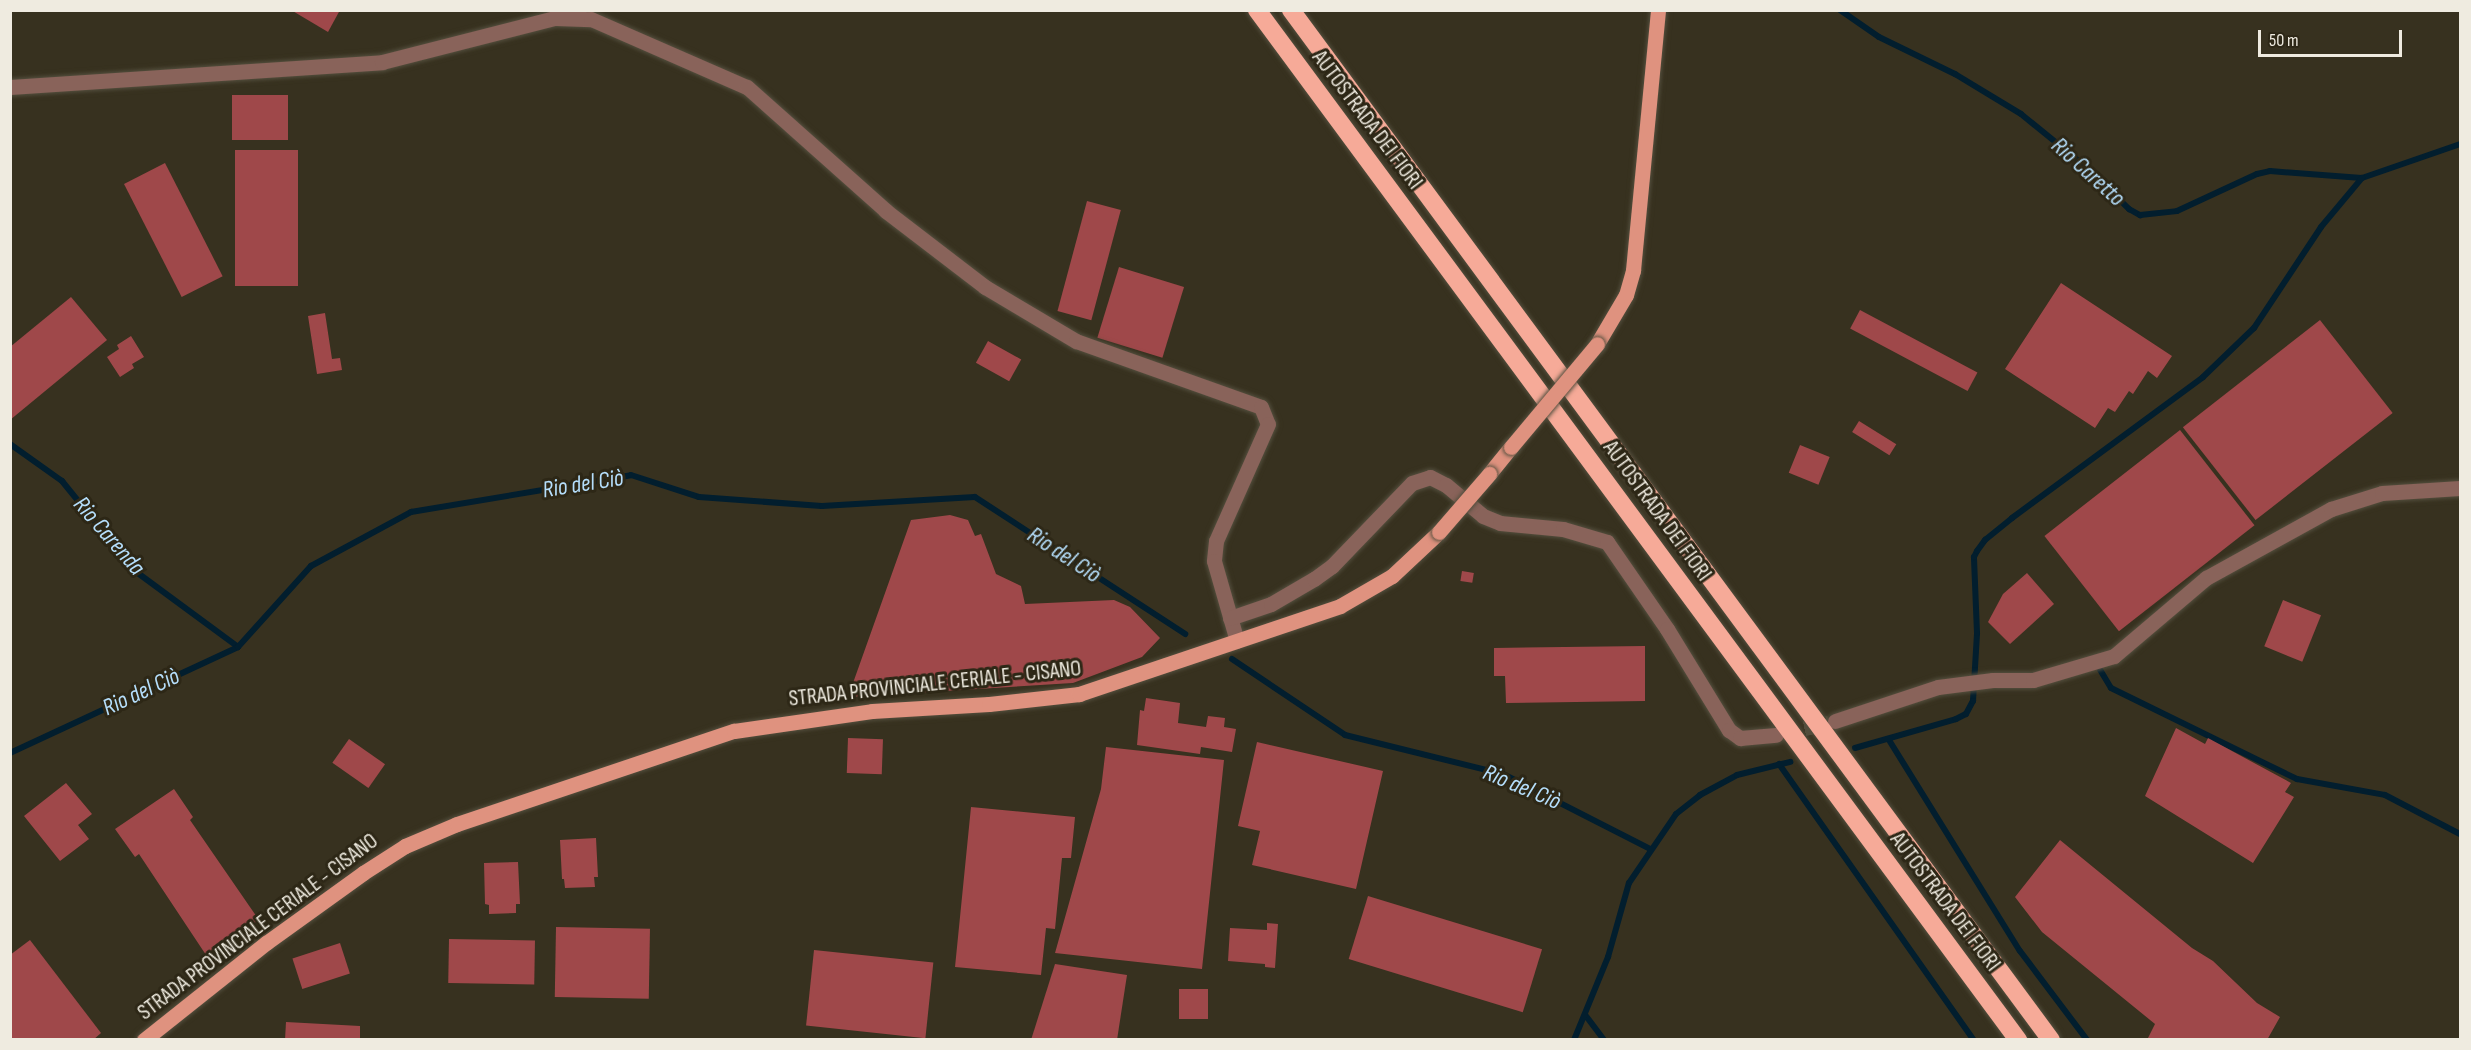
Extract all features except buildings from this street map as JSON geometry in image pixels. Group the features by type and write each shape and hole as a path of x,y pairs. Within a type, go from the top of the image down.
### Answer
{"highway":[{"name":"AUTOSTRADA DEI FIORI","path":"1257,10 2018,1040"},
{"name":"AUTOSTRADA DEI FIORI","path":"1291,10 2051,1040"}],"main road":[{"name":"STRADA PROVINCIALE CERIALE - CISANO","path":"144,1040 267,943 363,873 405,846 457,824 734,731 872,711 989,704 1079,694 1340,606 1370,591 1392,576 1439,532 1597,344 1626,295 1633,270 1658,10"}],"street":[{"path":"10,87 382,62 555,18 591,19 747,87 886,211 986,287 1076,341 1261,407 1268,424 1216,541 1214,561 1237,640"},
{"path":"1230,618 1271,604 1314,579 1332,566 1412,483 1430,477 1446,485 1483,516 1500,523 1563,529 1607,542 1667,629 1729,730 1740,738 1776,735"},
{"path":"1835,721 1957,684 1993,680 2033,680 2114,656 2206,578 2331,509 2382,493 2460,488"}],"waterway":[{"name":"Rio Caretto","path":"1840,10 1879,37 1955,74 2021,114 2085,166 2129,209 2140,215 2177,211 2257,174 2270,171 2362,178 2460,144"},
{"path":"1855,748 1956,719 1966,714 1973,701 1977,633 1974,557 1985,540 2203,377 2254,328 2321,227 2362,178"},
{"name":"Rio Carenda","path":"10,444 62,481 135,571 238,647"},
{"name":"Rio del Ciò","path":"10,753 238,647 311,566 411,512 631,475 699,497 822,506 975,497 1185,634"},
{"name":"Rio del Ciò","path":"1232,659 1345,735 1503,774 1650,849"},
{"path":"2099,668 2111,688 2297,779 2385,795 2460,834"},
{"path":"1889,740 2020,951 2087,1040"},
{"path":"1574,1040 1608,957 1629,883 1676,814 1700,795 1737,775 1790,762"},
{"path":"1779,764 1974,1040"},
{"path":"1586,1016 1604,1040"}],"tunnel":[{"path":"1782,733 1829,723"}]}
